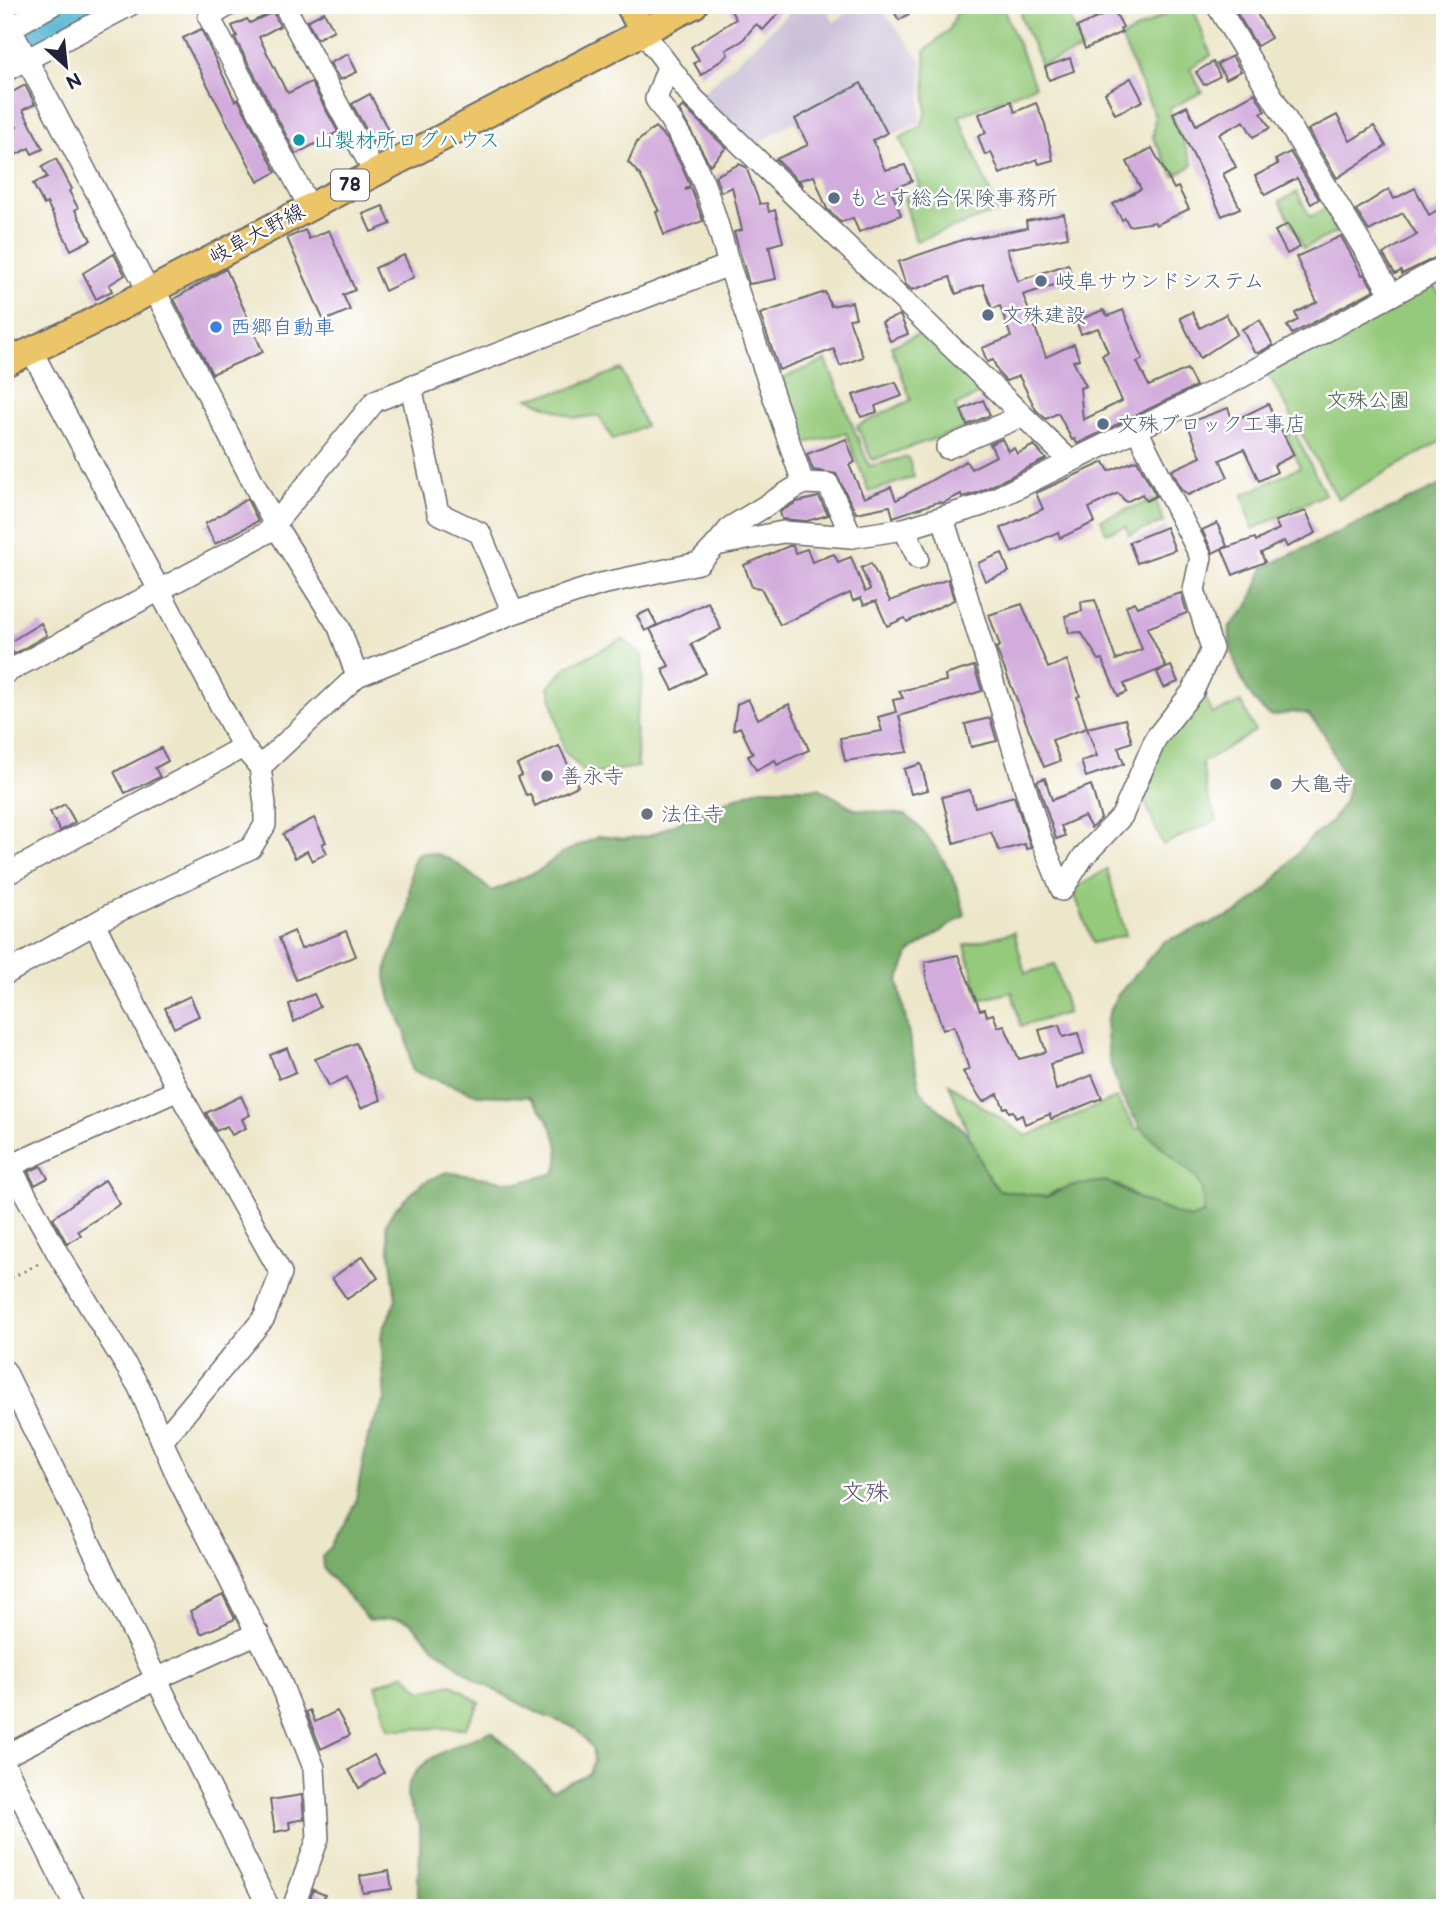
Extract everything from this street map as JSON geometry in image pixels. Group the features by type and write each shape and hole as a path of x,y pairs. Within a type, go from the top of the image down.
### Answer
{"main road":[{"path":"629,5 643,32"},
{"name":"岐阜大野線","path":"5,363 32,352 694,5"}],"street":[{"path":"52,5 7,26 275,525 340,627 357,676"},
{"path":"5,71 130,5"},
{"path":"229,5 209,17 309,206"},
{"path":"284,5 374,172"},
{"path":"1217,5 1392,295"},
{"path":"643,32 694,98 1069,460"},
{"path":"668,67 656,99 694,157 710,194 729,265 803,483"},
{"path":"5,673 275,525 375,401 729,265"},
{"path":"716,545 783,532 852,537 904,529 982,505 1069,460 1137,430 1445,266"},
{"path":"5,974 110,915 251,848 265,825 260,766 243,747 32,352"},
{"path":"411,386 438,513 480,533 513,613"},
{"path":"947,448 1022,416"},
{"path":"943,517 1040,836 1062,890 1083,857 1122,816 1156,738 1193,691 1212,649 1194,590 1201,557 1137,430"},
{"path":"260,766 357,676 513,613 601,584 699,563 731,527 803,483 828,484 852,537"},
{"path":"904,529 918,558"},
{"path":"5,875 243,747"},
{"path":"94,925 178,1090 281,1273 264,1318 162,1440"},
{"path":"178,1090 8,1162 58,1254 129,1368 258,1633 314,1768 318,1838 293,1908"},
{"path":"5,1371 269,1908"},
{"path":"5,1756 156,1679 258,1633"},
{"path":"5,1765 76,1908"}],"path":[{"path":"5,1281 58,1254"}],"shaded area":[{"path":"797,5 825,5 834,22 860,5 878,5 922,61 920,122 860,150 822,174 795,121 753,147 701,94"}],"green space":[{"path":"970,5 1002,5 1035,86 959,116 998,212 916,241 904,199 920,185 900,138 921,126 926,114 925,51 949,30 957,12"},
{"path":"1022,5 1066,5 1082,50 1041,65 1021,17"},
{"path":"1182,5 1192,5 1211,55 1190,68 1202,92 1169,109 1193,165 1174,176 1153,138 1155,116 1121,38"},
{"path":"1297,192 1310,217 1333,205 1345,228 1304,248 1280,201"},
{"name":"文殊公園","path":"1434,285 1445,305 1445,439 1338,499 1267,372"},
{"path":"928,330 989,390 955,406 966,428 872,460 857,426 911,400 891,346"},
{"path":"826,360 869,466 908,457 914,477 869,492 846,433 801,444 778,380"},
{"path":"621,369 645,426 613,440 599,416 574,418 528,398 566,390"},
{"path":"1295,433 1325,494 1253,529 1243,495 1300,467 1287,435"},
{"path":"1445,483 1445,1908 419,1908 420,1832 407,1792 418,1769 428,1760 491,1731 552,1790 589,1773 594,1761 592,1748 576,1728 540,1714 477,1681 435,1648 409,1621 395,1618 369,1620 323,1568 322,1556 331,1547 355,1504 368,1436 385,1400 381,1336 396,1299 386,1223 394,1210 422,1183 446,1172 518,1183 555,1173 558,1163 554,1132 529,1097 478,1095 412,1071 406,1034 391,1000 386,977 387,965 407,914 412,864 418,853 449,859 492,891 540,870 562,853 600,836 625,839 649,836 710,807 761,788 819,788 855,809 906,815 927,836 944,861 957,887 965,915 910,952 898,982 920,1089 925,1096 967,1134 992,1183 999,1190 1046,1197 1070,1186 1106,1181 1141,1200 1190,1219 1204,1214 1202,1189 1197,1178 1141,1128 1121,1096 1109,1059 1106,1021 1116,997 1163,942 1237,913 1267,889 1310,839 1332,821 1345,800 1348,787 1324,733 1308,714 1295,712 1271,716 1254,700 1235,663 1230,626 1248,607 1264,567"},
{"path":"1155,499 1164,522 1129,535 1126,526 1106,533 1101,519"},
{"path":"623,639 642,655 643,683 635,724 638,767 587,775 564,751 549,686 568,666"},
{"path":"1201,689 1213,714 1241,702 1255,731 1202,763 1207,795 1217,820 1163,845 1138,786 1154,751"},
{"path":"1107,869 1126,935 1093,943 1073,890"},
{"path":"1014,932 1025,973 1055,965 1068,1013 1021,1026 1012,992 980,1000 965,945"},
{"path":"949,1084 1027,1136 1116,1098 1136,1129 1141,1128 1197,1178 1202,1189 1204,1214 1190,1219 1178,1215 1141,1200 1118,1185 1057,1190 1046,1197 999,1190 983,1171"},
{"path":"405,1674 421,1691 452,1684 480,1703 465,1728 389,1729 376,1685"}],"building":[{"path":"727,5 786,5 763,30 756,24 742,41 726,50 728,55 701,75 694,63 699,60 691,47 736,19"},
{"path":"890,5 923,5 899,20"},
{"path":"1232,5 1252,5 1271,38 1257,46"},
{"path":"1114,10 1123,27 1120,29 1122,32 1085,49 1077,27"},
{"path":"273,12 280,26 259,37 285,89 288,93 311,82 338,132 296,154 235,38 237,36 232,26 247,19 250,23"},
{"path":"324,12 334,30 317,39 307,21"},
{"path":"201,29 235,101 238,99 276,172 258,182 183,38"},
{"path":"348,54 357,72 340,80 330,63"},
{"path":"1232,56 1241,71 1226,79 1217,64"},
{"path":"1070,58 1074,71 1049,80 1045,67"},
{"path":"1213,62 1220,76 1204,85 1196,72"},
{"path":"1131,78 1143,101 1115,114 1105,93"},
{"path":"861,83 887,133 873,140 885,170 905,165 912,181 891,190 901,215 859,232 853,218 841,222 827,209 814,176 799,180 803,186 776,159 808,145 795,119"},
{"path":"25,85 35,104 23,110 43,149 32,154 29,148 16,155 5,135 17,127 5,106 5,96"},
{"path":"1255,93 1265,111 1261,113 1270,128 1253,137 1244,121 1219,134 1236,167 1223,174 1240,208 1222,216 1173,113 1187,106 1196,125"},
{"path":"370,94 390,134 373,142 352,104"},
{"path":"1011,101 1015,112 1036,103 1045,124 1053,160 1039,164 1037,159 1000,174 991,152 985,155 978,136 986,133 979,114"},
{"path":"683,106 726,148 710,165 679,110"},
{"path":"1337,115 1350,141 1374,126 1386,146 1337,178 1308,130"},
{"path":"655,127 667,139 681,165 690,185 685,190 691,188 703,221 664,235 656,212 659,211 640,175 628,162 637,142"},
{"path":"1152,148 1174,189 1178,187 1189,209 1156,225 1155,222 1129,226 1125,218 1122,220 1113,204 1141,189 1127,162"},
{"path":"1290,152 1319,199 1311,204 1297,178 1265,195 1255,176 1278,164 1275,160"},
{"path":"56,159 72,189 69,191 78,208 75,210 91,240 71,250 47,203 44,205 33,184 47,177 42,167"},
{"path":"739,164 746,167 760,204 767,203 769,212 775,210 783,242 769,246 776,279 749,284 734,232 742,230 732,187 721,192 715,176"},
{"path":"1415,188 1429,215 1445,205 1445,233 1437,238 1445,253 1402,274 1401,271 1395,274 1383,254 1417,235 1403,213 1369,231 1356,210 1389,189 1394,199"},
{"path":"383,206 391,224 371,232 363,214"},
{"path":"1064,214 1068,237 1007,249 1018,281 1068,264 1073,279 1023,295 1046,357 1074,344 1079,359 1073,361 1086,386 1080,388 1083,420 1122,401 1102,355 1108,352 1098,328 1081,334 1076,321 1103,310 1108,316 1123,310 1143,359 1137,362 1149,386 1187,369 1196,386 1077,444 1075,439 1072,440 1058,413 1046,419 1036,410 1019,376 1006,381 999,374 993,360 987,362 982,348 1011,337 1000,306 992,309 983,284 956,294 950,277 912,290 906,285 898,262 962,240 1027,228 1026,221"},
{"path":"1288,224 1300,247 1287,254 1275,231"},
{"path":"305,230 309,239 329,230 355,290 343,295 350,310 324,321 287,238"},
{"path":"1341,236 1362,275 1364,274 1374,290 1292,334 1287,326 1298,320 1295,313 1317,302 1296,257"},
{"path":"114,254 125,275 109,285 112,291 96,299 83,273"},
{"path":"404,255 414,277 385,291 375,268"},
{"name":"西郷自動車","path":"226,269 263,352 212,374 174,299"},
{"path":"825,292 831,306 852,302 856,318 849,319 863,357 840,366 834,349 779,370 760,314"},
{"path":"1192,312 1200,328 1226,314 1237,334 1200,358 1180,318"},
{"path":"900,315 908,334 890,341 882,322"},
{"path":"1260,320 1273,345 1258,353 1254,352 1242,329"},
{"path":"896,382 902,396 875,406 877,412 861,417 853,395"},
{"path":"983,400 990,415 967,425 961,410"},
{"path":"1268,404 1294,455 1274,465 1277,472 1259,481 1244,449 1220,460 1228,477 1188,495 1181,489 1172,470 1201,457 1187,423 1228,408 1233,421"},
{"path":"846,439 855,462 849,465 864,498 891,487 896,500 966,461 971,469 996,456 990,444 1002,439 1008,451 1014,448 1017,454 1034,445 1046,459 977,493 962,497 961,494 943,503 938,502 893,517 890,506 856,513 836,474 813,470 807,454"},
{"path":"1137,460 1156,496 1146,501 1142,494 1126,502 1118,493 1089,508 1095,522 1060,538 1058,532 1012,553 1001,528 1043,509 1036,493 1104,462 1109,471"},
{"path":"819,497 828,515 807,521 782,519 780,512 797,502"},
{"path":"247,499 258,521 215,544 205,524"},
{"path":"1306,511 1316,533 1287,547 1284,541 1261,553 1265,562 1233,575 1222,549 1255,538 1256,541 1279,529 1275,521"},
{"path":"1217,523 1227,546 1213,553 1202,530"},
{"path":"1166,527 1175,550 1137,563 1129,542"},
{"path":"793,546 795,553 807,549 812,562 834,554 838,562 851,557 865,592 870,589 861,568 871,563 890,601 948,579 954,600 907,622 905,618 887,626 876,601 864,605 861,598 853,601 850,593 780,625 761,588 752,587 744,565"},
{"path":"1002,553 1009,572 985,581 978,563"},
{"path":"1181,593 1187,613 1147,628 1166,667 1124,684 1127,692 1118,696 1102,659 1099,660 1081,632 1069,633 1065,616 1082,611 1081,602 1095,600 1116,660 1142,649 1126,606 1134,602 1137,607"},
{"path":"708,602 721,629 691,644 706,673 673,690 662,669 669,666 650,629"},
{"path":"1022,604 1048,668 1067,660 1080,696 1077,697 1087,728 1052,740 1060,761 1044,767 996,648 1000,646 989,615"},
{"path":"649,610 657,625 645,631 637,616"},
{"path":"41,623 47,635 14,654 8,643"},
{"path":"974,666 982,691 899,716 908,752 845,761 840,738 882,731 878,717 896,712 893,700 903,698 899,691 946,681 945,675"},
{"path":"1171,666 1178,682 1164,688 1157,672"},
{"path":"748,699 758,719 789,704 809,750 777,765 775,760 756,770 748,756 753,754 740,727 733,730 737,704"},
{"path":"990,718 997,741 971,747 965,724"},
{"path":"1125,719 1132,742 1118,747 1124,764 1086,777 1081,761 1097,756 1087,728"},
{"name":"善永寺","path":"559,746 578,786 535,806 530,794 526,795 518,777 522,775 517,765"},
{"path":"161,748 168,761 155,768 160,777 125,793 114,772"},
{"path":"921,764 928,790 911,794 904,769"},
{"path":"1045,778 1052,800 1091,785 1101,819 1091,828 1084,816 1061,826 1065,836 1056,839 1037,781"},
{"path":"970,790 975,807 1014,796 1031,848 1026,849 1025,844 999,851 991,832 954,843 942,797"},
{"path":"65,804 75,822 60,831 50,812"},
{"path":"314,818 326,842 322,844 327,853 312,861 307,851 295,858 283,834"},
{"path":"294,931 301,949 346,931 356,956 296,980 279,938"},
{"path":"958,955 980,1010 985,1009 987,1016 993,1014 998,1027 1004,1025 1019,1059 1046,1052 1039,1030 1059,1025 1063,1037 1078,1033 1084,1054 1050,1064 1056,1090 1092,1075 1102,1098 1051,1119 1050,1114 1025,1124 1022,1115 1016,1118 1013,1111 1009,1112 1007,1107 1004,1108 998,1094 983,1102 963,1072 969,1069 954,1026 943,1030 926,978 925,962"},
{"path":"314,994 320,1007 294,1022 289,1004"},
{"path":"190,996 199,1016 174,1028 165,1008"},
{"path":"356,1043 381,1100 361,1108 347,1077 329,1086 315,1059"},
{"path":"287,1048 296,1072 279,1079 270,1055"},
{"path":"241,1096 250,1115 242,1119 246,1128 232,1135 227,1126 216,1131 206,1113"},
{"path":"41,1166 48,1178 35,1185 28,1172"},
{"path":"105,1180 120,1204 78,1231 81,1235 67,1244 53,1218"},
{"path":"363,1256 378,1278 347,1299 332,1278"},
{"path":"223,1595 235,1619 201,1634 190,1611"},
{"path":"310,1710 315,1722 337,1711 350,1735 321,1749 306,1712"},
{"path":"374,1755 384,1773 359,1788 349,1770"},
{"path":"302,1795 304,1819 289,1822 290,1829 275,1832 270,1800"},
{"path":"389,1871 392,1889 363,1893 360,1876"},
{"path":"313,1890 325,1895 320,1908 307,1908"}],"waterway":[{"path":"5,52 93,5"}],"place":[{"name":"山製材所ログハウス","path":"299,140"},
{"name":"もとす総合保険事務所","path":"834,198"},
{"name":"岐阜サウンドシステム","path":"1041,281"},
{"name":"文殊建設","path":"988,315"},
{"name":"西郷自動車","path":"216,327"},
{"name":"文殊ブロック工事店","path":"1103,424"},
{"name":"善永寺","path":"547,776"},
{"name":"大亀寺","path":"1276,784"},
{"name":"法住寺","path":"647,814"}],"district":[{"name":"文殊","path":"865,1492"}]}
